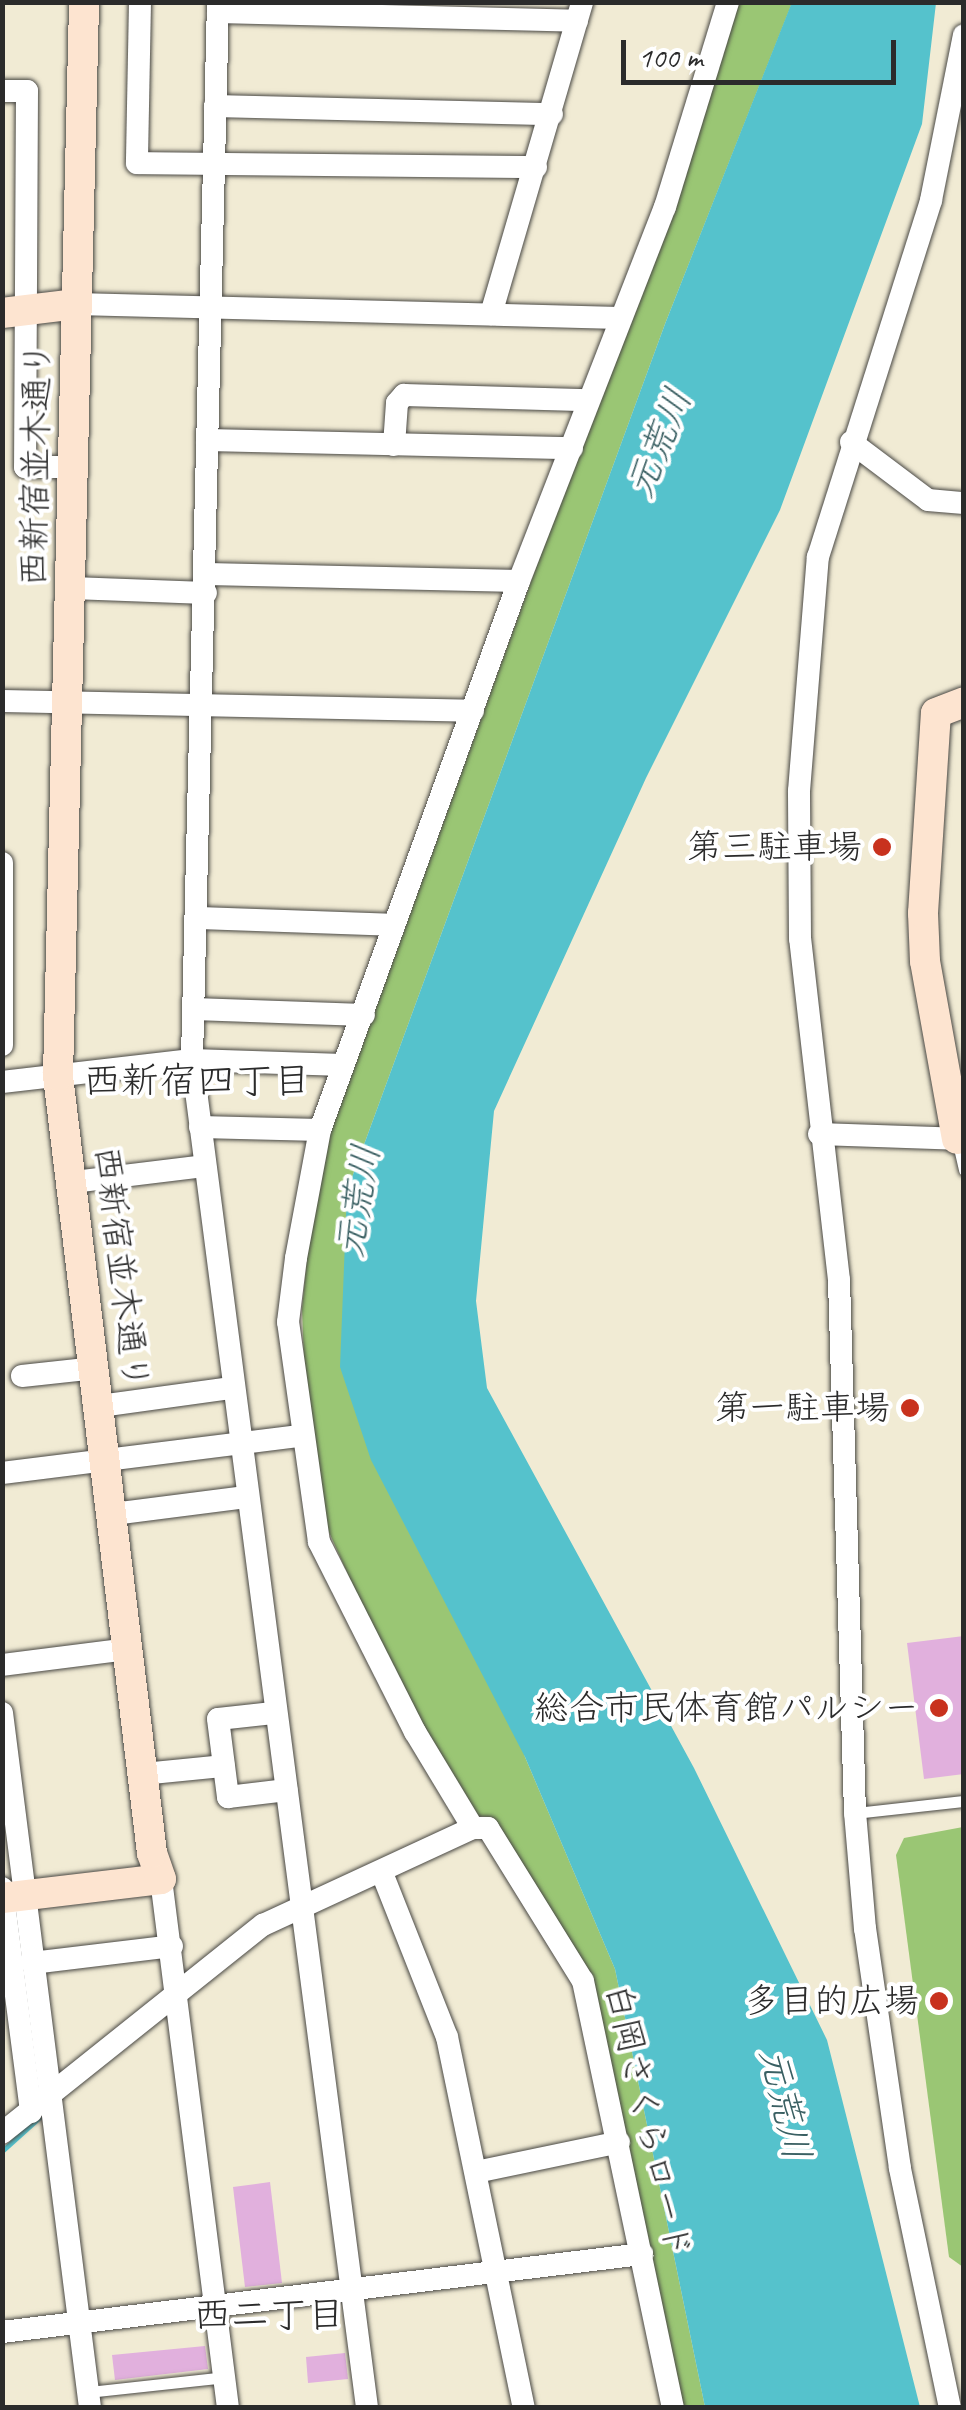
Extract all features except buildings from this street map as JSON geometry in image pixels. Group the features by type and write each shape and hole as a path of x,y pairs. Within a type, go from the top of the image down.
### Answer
{"street":[{"name":"西新宿並木通り","path":"84,2 58,1076 142,1774 161,1879"},
{"path":"140,2 138,163 536,167"},
{"path":"2,2133 264,1924 382,1873 472,1828 414,1732 319,1542 300,1436 288,1322 320,1130 519,581 671,189 728,2"},
{"path":"367,2408 305,1906 238,1445 192,1060 218,7 580,12 491,314"},
{"path":"950,2408 900,2168 855,1814 839,1280 819,1134 800,939 799,791 818,557 851,442 931,200 958,103 964,35"},
{"path":"2,91 27,91 13,312 25,467 75,468"},
{"path":"215,106 552,114"},
{"path":"13,312 76,304 620,318"},
{"path":"394,445 397,402 404,395 588,400"},
{"path":"207,440 572,448"},
{"path":"851,442 928,500 964,503"},
{"path":"72,588 519,581"},
{"path":"2,700 473,711"},
{"path":"819,1134 960,1139 925,961 924,913 936,713 964,702"},
{"path":"2,863 2,1045"},
{"path":"196,918 394,925"},
{"path":"194,1009 364,1015"},
{"path":"3,1081 192,1060 343,1065"},
{"path":"200,1127 320,1130"},
{"path":"73,1182 205,1166"},
{"path":"22,1376 96,1368"},
{"path":"100,1406 232,1388"},
{"path":"2,1473 300,1436"},
{"path":"113,1514 246,1498"},
{"path":"2,1666 128,1649"},
{"path":"2,1713 8,1895 30,2112"},
{"path":"274,1713 218,1718 228,1797 287,1790"},
{"path":"142,1774 224,1766"},
{"name":"白岡さくらロード","path":"472,1828 488,1828 583,1982 673,2408"},
{"path":"382,1873 448,2037 524,2408"},
{"path":"8,1895 161,1879 228,2408"},
{"path":"8,1895 32,1962 89,2400"},
{"path":"32,1962 172,1946"},
{"path":"476,2172 619,2142"},
{"path":"2,2332 642,2254"}],"lane":[{"path":"960,1139 964,1170"},
{"path":"855,1814 964,1800"},
{"path":"89,2400 225,2377"}],"green space":[{"path":"733,3 792,3 665,324 347,1191 525,1757 615,1969 705,2407 682,2407 592,1981 490,1817 474,1816 381,1648 324,1521 307,1436 302,1309 315,1176 645,268"},
{"name":"多目的広場","path":"964,1827 963,2267 949,2257 896,1855 904,1838"}],"water":[{"name":"元荒川","path":"792,2 936,3 922,124 780,510 646,778 494,1111 476,1301 487,1388 694,1768 827,2040 920,2407 705,2407 615,1969 525,1757 371,1460 340,1367 347,1191 665,324"}],"waterway":[{"path":"2,2151 43,2114"}],"place":[{"name":"第三駐車場","path":"882,847"},
{"name":"第一駐車場","path":"910,1408"},
{"name":"総合市民体育館パルシー","path":"939,1708"},
{"name":"多目的広場","path":"939,2001"}],"district":[{"name":"西新宿四丁目","path":"197,1081"},
{"name":"西二丁目","path":"269,2315"}]}
